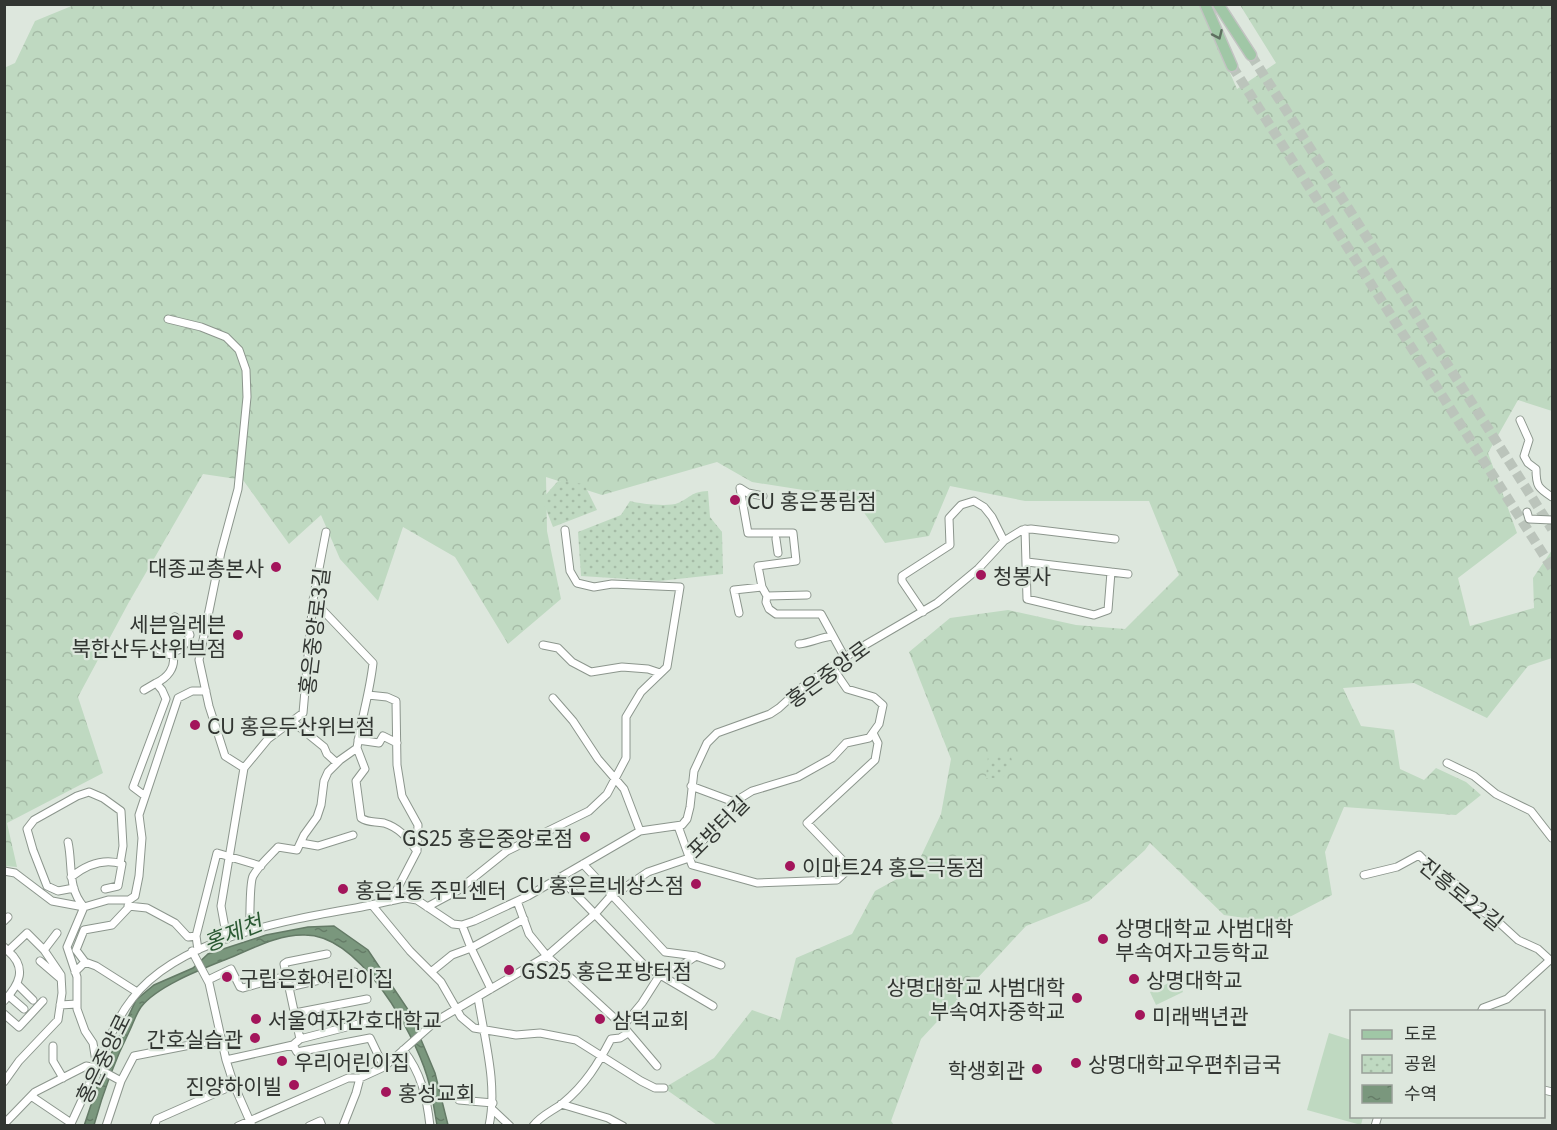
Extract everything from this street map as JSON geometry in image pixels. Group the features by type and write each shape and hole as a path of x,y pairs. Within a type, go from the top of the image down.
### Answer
{"main road":[{"path":"1205,4 1232,66"},
{"path":"1218,4 1251,55"}],"street":[{"path":"168,319 201,327 226,337 239,350 246,370 247,397 238,489 221,552 199,660 225,756 244,768"},
{"path":"1520,420 1529,440 1524,456 1528,463 1536,469 1539,488 1552,497"},
{"path":"764,496 748,493 740,488 748,533 793,533 796,561 758,566 769,609 776,614 821,614 846,658"},
{"path":"923,612 902,581 902,576 950,545 949,518 961,506 974,501 984,507 1004,541"},
{"path":"1527,513 1529,519 1552,520"},
{"path":"1111,572 1108,610 1094,615 1027,599 1025,529 1115,539"},
{"name":"홍은중앙로","path":"678,826 687,819 694,771 707,743 717,733 770,714 801,688 832,667 923,612 961,584 1004,541 1025,529"},
{"path":"427,907 457,891 507,851 589,811 607,794 626,758 626,717 641,692 667,667 680,587 612,584 594,587 577,583 570,571 564,530"},
{"name":"홍은중앙로3길","path":"229,856 244,768 268,739 303,713 313,600 326,532"},
{"path":"776,539 778,553"},
{"path":"1027,562 1128,574"},
{"path":"739,613 734,590 762,587"},
{"path":"767,596 807,595"},
{"path":"313,600 374,663 358,744 365,769 356,782 361,818 366,822 382,823 400,829 417,851"},
{"path":"166,654 179,651 185,646 190,635 187,627 175,616"},
{"path":"799,644 833,636"},
{"path":"543,645 558,648 572,662 591,672 622,667 648,669 660,673"},
{"path":"144,690 170,674 175,662 173,655 156,648"},
{"path":"491,989 462,925 517,901 640,831 678,826 692,865 757,883 837,880 850,868 807,823 875,760 878,743 873,733 879,724 883,705 874,697 847,689 832,667"},
{"path":"145,795 133,788 166,699 156,683"},
{"path":"4,871 15,873 52,901 84,907 108,900 129,900 135,896 142,838 139,815 172,702 192,691 206,692"},
{"path":"368,695 387,697 396,701 397,765 402,796 418,825 417,851 391,901"},
{"path":"553,698 624,789 640,831"},
{"path":"292,721 324,747 327,754 337,763"},
{"name":"포방터길","path":"405,1049 435,1021 547,956 594,915 611,896 648,872 689,858 734,802 752,791 798,777 832,758 846,743 870,738 873,733"},
{"path":"251,932 249,919 251,880 278,847 297,850 317,817 328,772 358,744 379,743 383,736 397,743"},
{"path":"1447,763 1474,776 1496,794 1531,811 1552,838"},
{"path":"691,786 734,802"},
{"path":"74,888 58,891 47,886 27,829 34,820 77,796 89,792 104,798 121,810 123,846 118,886 105,889"},
{"path":"301,843 318,846 353,835"},
{"path":"68,842 71,855 71,877 76,898 84,907"},
{"path":"251,1123 234,1085 208,980 195,952 196,936 217,853 261,866"},
{"name":"진흥로22길","path":"1364,875 1397,867 1419,855 1432,868 1459,886 1475,908 1493,917 1518,940 1538,949 1551,960"},
{"path":"226,939 222,906 229,856"},
{"path":"71,877 81,869 96,863 116,862 120,864"},
{"path":"583,864 665,952 696,956 721,965"},
{"path":"560,878 645,966 713,1006"},
{"name":"홍은중앙로","path":"70,1124 121,1014 137,992 166,967 195,952 226,939 316,915 405,898 417,900 453,924 462,925"},
{"path":"108,900 129,907 147,908 175,923 188,937 196,936"},
{"path":"517,901 529,934 547,956 623,1026 657,1066"},
{"path":"372,905 410,951 441,982 461,1017 474,1028 516,1035 540,1033 569,1038 584,1043 641,1081 655,1088 664,1088"},
{"path":"84,907 67,947 78,987 77,1009 85,1031 93,1044 97,1068"},
{"path":"75,972 85,962 76,950 84,930 112,925 129,907"},
{"path":"431,972 452,955 471,948 524,919"},
{"path":"4,1082 19,1061 57,1020 62,993 61,975 44,950 27,933 6,949 18,962 20,977 7,998 24,1010"},
{"path":"44,950 57,933"},
{"path":"300,1039 284,966 287,962 327,954"},
{"path":"623,1026 642,1003 663,970 681,966 696,956"},
{"path":"1482,1010 1507,999 1551,960"},
{"path":"40,961 61,980"},
{"name":"홍은중앙로","path":"85,962 96,966 137,992"},
{"path":"208,980 231,969 240,988 244,988 286,976"},
{"path":"289,987 355,972"},
{"path":"17,984 33,1000"},
{"path":"478,997 491,1079 493,1106 489,1125"},
{"path":"294,1013 367,999"},
{"path":"4,1014 19,1027 43,1001"},
{"path":"60,1005 77,1004"},
{"path":"226,1060 293,1045 300,1039 366,1022"},
{"path":"533,1125 541,1116 561,1104 584,1083 611,1039 620,1038 628,1033"},
{"path":"293,1045 297,1052 370,1038 384,1066"},
{"path":"106,1125 121,1081 134,1056 221,1039"},
{"path":"53,1046 53,1061 63,1078"},
{"path":"238,1125 251,1123 348,1078 360,1078 384,1066 405,1049 422,1084 428,1103 430,1125"},
{"path":"7,1124 35,1092 86,1066 97,1068 121,1081"},
{"path":"343,1125 360,1078"},
{"path":"154,1125 157,1119 234,1085"},
{"path":"31,1096 70,1124"},
{"path":"459,1100 493,1106 510,1125"},
{"path":"561,1104 608,1118 623,1125"},
{"path":"309,1125 320,1121 322,1125"}],"green space":[{"path":"1200,4 1237,89 1276,63 1240,5 1552,5 1552,411 1518,400 1488,453 1517,533 1458,578 1470,626 1534,608 1533,578 1552,550 1552,658 1528,666 1487,718 1414,683 1343,688 1361,726 1394,730 1400,769 1424,780 1436,768 1466,782 1481,795 1456,815 1344,807 1325,852 1332,895 1278,923 1224,915 1150,843 1089,901 1026,926 921,1039 891,1121 894,1125 717,1125 664,1088 714,1058 752,1010 780,1020 796,958 852,934 875,891 915,869 941,814 951,759 909,652 950,618 1008,610 1076,625 1125,629 1179,575 1149,501 1025,501 950,486 929,536 885,543 854,498 752,482 717,462 602,495 546,477 547,531 561,599 508,644 455,557 403,527 378,601 340,559 321,515 289,544 243,480 203,474 129,602 78,697 103,773 7,823 17,867 5,866 4,68 15,63 35,21 74,5"},
{"path":"558,481 584,484 597,510 553,527 542,499"},
{"path":"708,491 710,517 722,532 723,574 659,581 581,576 578,532 621,515 630,501 668,505"},
{"path":"988,756 1011,757 1013,765 1002,778 986,778"},
{"path":"1177,979 1183,992 1156,1005 1150,992"},
{"path":"1329,1033 1350,1040 1350,1118 1363,1118 1361,1125 1307,1110"}],"water":[{"path":"334,926 368,950 409,1011 435,1073 448,1125 437,1125 429,1082 420,1057 410,1035 381,988 364,967 345,951 325,939 295,935 275,940 205,968 169,985 148,999 141,1007 118,1055 94,1125 84,1126 100,1078 136,1000 154,985 193,968 208,954 266,935 308,927"}],"tunnel":[{"path":"1251,55 1552,529"},
{"path":"1232,66 1552,568"}],"place":[{"name":"CU 홍은풍림점","path":"735,500"},
{"name":"대종교총본사","path":"276,567"},
{"name":"청봉사","path":"981,575"},
{"name":"세븐일레븐 북한산두산위브점","path":"238,635"},
{"name":"CU 홍은두산위브점","path":"195,725"},
{"name":"GS25 홍은중앙로점","path":"585,837"},
{"name":"이마트24 홍은극동점","path":"790,866"},
{"name":"CU 홍은르네상스점","path":"696,884"},
{"name":"홍은1동 주민센터","path":"343,889"},
{"name":"상명대학교 사범대학 부속여자고등학교","path":"1103,939"},
{"name":"GS25 홍은포방터점","path":"509,970"},
{"name":"구립은화어린이집","path":"227,977"},
{"name":"상명대학교","path":"1134,979"},
{"name":"상명대학교 사범대학 부속여자중학교","path":"1077,998"},
{"name":"미래백년관","path":"1140,1015"},
{"name":"서울여자간호대학교","path":"256,1019"},
{"name":"삼덕교회","path":"600,1019"},
{"name":"간호실습관","path":"255,1038"},
{"name":"우리어린이집","path":"282,1061"},
{"name":"상명대학교우편취급국","path":"1076,1063"},
{"name":"학생회관","path":"1037,1069"},
{"name":"진양하이빌","path":"294,1085"},
{"name":"홍성교회","path":"386,1092"}],"water label":[{"name":"홍제천","path":"232,931"}]}
